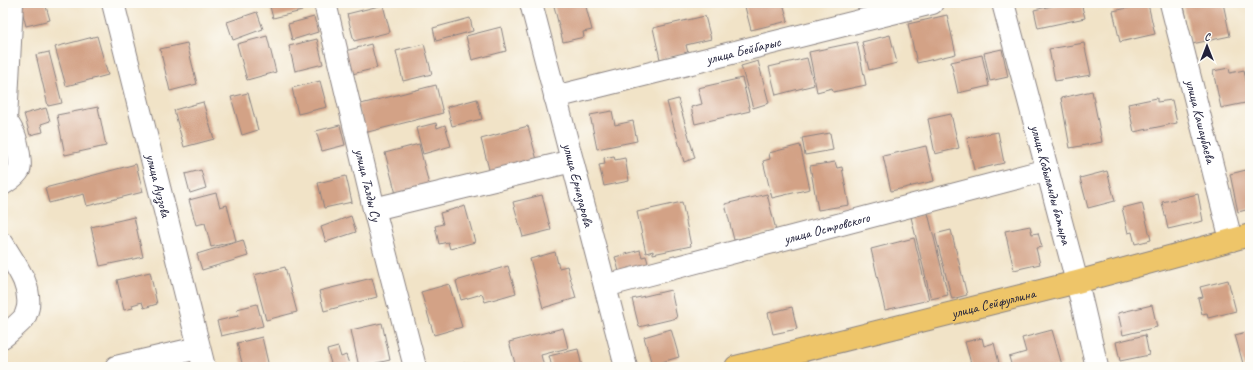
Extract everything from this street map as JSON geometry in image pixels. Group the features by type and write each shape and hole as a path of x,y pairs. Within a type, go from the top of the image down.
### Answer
{"main road":[{"name":"улица Сейфуллина","path":"747,366 1077,282 1241,238"}],"street":[{"path":"3,184 16,174 19,170 21,161 14,136 6,120 12,3"},
{"name":"улица Ауэзова","path":"113,3 201,357"},
{"name":"улица Талды Су","path":"324,3 374,209 415,367"},
{"name":"улица Ерназарова","path":"531,3 626,367"},
{"name":"улица Бейбарыс","path":"555,97 932,3"},
{"name":"улица Кобыланды батыра","path":"1003,3 1077,282 1097,367"},
{"name":"улица Кашаубаева","path":"1171,3 1241,238"},
{"path":"374,209 572,161"},
{"name":"улица Островского","path":"605,286 1047,170"},
{"path":"3,244 15,262 24,280 28,302 27,312 24,318 3,337"},
{"path":"116,367 201,357"}],"building":[{"path":"20,3 45,3 50,20 26,26"},
{"path":"269,3 300,3 302,11 273,18"},
{"path":"565,3 585,3 592,30 583,32 584,37 563,42 554,6"},
{"path":"744,3 783,3 788,21 751,30"},
{"path":"1065,3 1081,3 1085,18 1038,28 1034,10"},
{"path":"1200,3 1223,3 1230,36 1192,44 1184,6"},
{"path":"1148,4 1155,34 1120,42 1113,11"},
{"path":"383,5 390,32 354,41 347,14"},
{"path":"257,12 263,29 233,40 227,22"},
{"path":"947,15 956,54 917,63 908,24"},
{"path":"705,16 711,39 686,45 688,53 660,59 653,28"},
{"path":"314,17 318,32 292,40 288,24"},
{"path":"470,18 473,31 436,41 433,28"},
{"path":"501,27 506,51 472,60 466,36"},
{"path":"890,35 897,63 869,70 862,42"},
{"path":"97,36 108,75 66,86 55,47"},
{"path":"267,36 276,72 247,80 237,44"},
{"path":"317,39 323,64 295,71 289,46"},
{"path":"857,42 866,85 833,92 832,88 817,92 809,52"},
{"path":"187,43 197,84 170,91 160,49"},
{"path":"1084,43 1091,75 1055,81 1049,49"},
{"path":"371,44 377,68 348,75 342,52"},
{"path":"424,44 432,74 403,81 396,51"},
{"path":"1002,49 1008,77 990,81 984,53"},
{"path":"49,52 62,103 48,106 36,55"},
{"path":"982,55 989,86 958,93 951,62"},
{"path":"807,58 814,85 776,95 769,67"},
{"path":"758,61 769,103 753,108 741,66"},
{"path":"1229,68 1230,73 1244,70 1250,102 1221,108 1213,71"},
{"path":"742,78 750,111 695,124 691,107 702,104 698,88"},
{"path":"320,81 327,107 298,114 292,88"},
{"path":"436,85 443,113 364,133 357,105"},
{"path":"1092,91 1102,142 1070,148 1061,98"},
{"path":"248,93 258,130 242,135 231,97"},
{"path":"1157,98 1157,102 1172,100 1177,123 1134,132 1128,104"},
{"path":"477,99 482,119 452,126 447,107"},
{"path":"678,99 695,158 684,162 667,102"},
{"path":"203,102 214,139 184,147 174,110"},
{"path":"98,107 106,146 65,155 57,115"},
{"path":"46,108 50,121 41,124 43,132 30,135 24,114"},
{"path":"612,111 615,125 633,121 637,141 597,149 590,115"},
{"path":"951,114 959,148 935,154 928,119"},
{"path":"436,123 437,128 445,125 451,146 423,154 416,128"},
{"path":"340,125 345,145 322,151 316,131"},
{"path":"528,126 537,160 490,173 481,139"},
{"path":"998,132 1004,163 974,170 967,138"},
{"path":"830,133 833,150 805,155 802,138"},
{"path":"419,144 429,185 396,194 385,153"},
{"path":"800,145 810,189 772,198 763,161 770,159 769,153"},
{"path":"926,146 934,181 891,191 883,156"},
{"path":"614,156 615,160 625,158 629,181 604,186 599,165 605,164 604,158"},
{"path":"835,162 837,168 842,167 849,205 818,210 810,166"},
{"path":"136,164 143,192 87,206 84,194 49,203 45,188"},
{"path":"1250,169 1250,209 1238,212 1230,174"},
{"path":"201,170 206,188 190,193 185,174"},
{"path":"1107,171 1115,201 1088,208 1080,178"},
{"path":"346,176 352,202 324,208 318,183"},
{"path":"216,193 220,207 227,205 236,241 211,247 205,223 196,225 189,200"},
{"path":"767,194 776,230 734,240 725,204"},
{"path":"1198,194 1203,221 1168,229 1162,202"},
{"path":"542,195 551,230 523,237 513,202"},
{"path":"682,202 691,246 653,254 653,251 646,253 637,212"},
{"path":"1142,203 1151,240 1135,244 1132,232 1128,233 1122,208"},
{"path":"465,206 475,242 450,249 448,242 439,244 435,226 443,224 440,213"},
{"path":"928,213 948,295 931,299 911,217"},
{"path":"351,216 356,232 326,242 321,227"},
{"path":"134,217 143,257 100,266 91,227"},
{"path":"1030,226 1032,234 1038,233 1042,247 1036,248 1040,264 1014,270 1005,231"},
{"path":"951,230 967,295 952,299 935,234"},
{"path":"914,238 929,300 885,310 871,249"},
{"path":"243,240 248,256 202,270 197,254"},
{"path":"640,250 642,257 646,256 649,266 620,275 615,257"},
{"path":"555,252 559,268 567,266 576,298 543,308 530,259"},
{"path":"508,266 516,293 485,302 482,294 461,300 456,281"},
{"path":"285,267 297,312 266,320 254,275"},
{"path":"150,272 157,304 144,308 142,302 132,305 133,308 124,310 117,280"},
{"path":"372,278 377,297 324,311 319,291"},
{"path":"1228,280 1236,311 1208,318 1207,313 1202,314 1198,298 1203,297 1200,287"},
{"path":"449,284 462,327 434,335 421,292"},
{"path":"671,290 677,318 639,327 632,299"},
{"path":"257,304 263,326 221,336 217,321 238,316 237,309"},
{"path":"1152,305 1157,327 1123,335 1118,313"},
{"path":"792,307 797,329 773,334 768,313"},
{"path":"382,323 390,360 359,367 351,330"},
{"path":"563,328 568,348 541,355 544,367 516,367 509,342"},
{"path":"671,329 679,357 652,365 644,337"},
{"path":"1052,330 1062,365 1054,367 1012,367 1009,357 1026,352 1022,338"},
{"path":"1250,331 1250,367 1244,367 1235,335"},
{"path":"1145,335 1149,355 1120,361 1116,342"},
{"path":"262,337 269,367 243,367 237,343"},
{"path":"982,338 984,346 994,343 1000,367 972,367 965,342"},
{"path":"338,347 341,357 346,355 350,367 332,367 327,350"},
{"path":"578,349 582,367 552,367 549,356"},
{"path":"465,363 466,367 451,367 451,366"}]}
